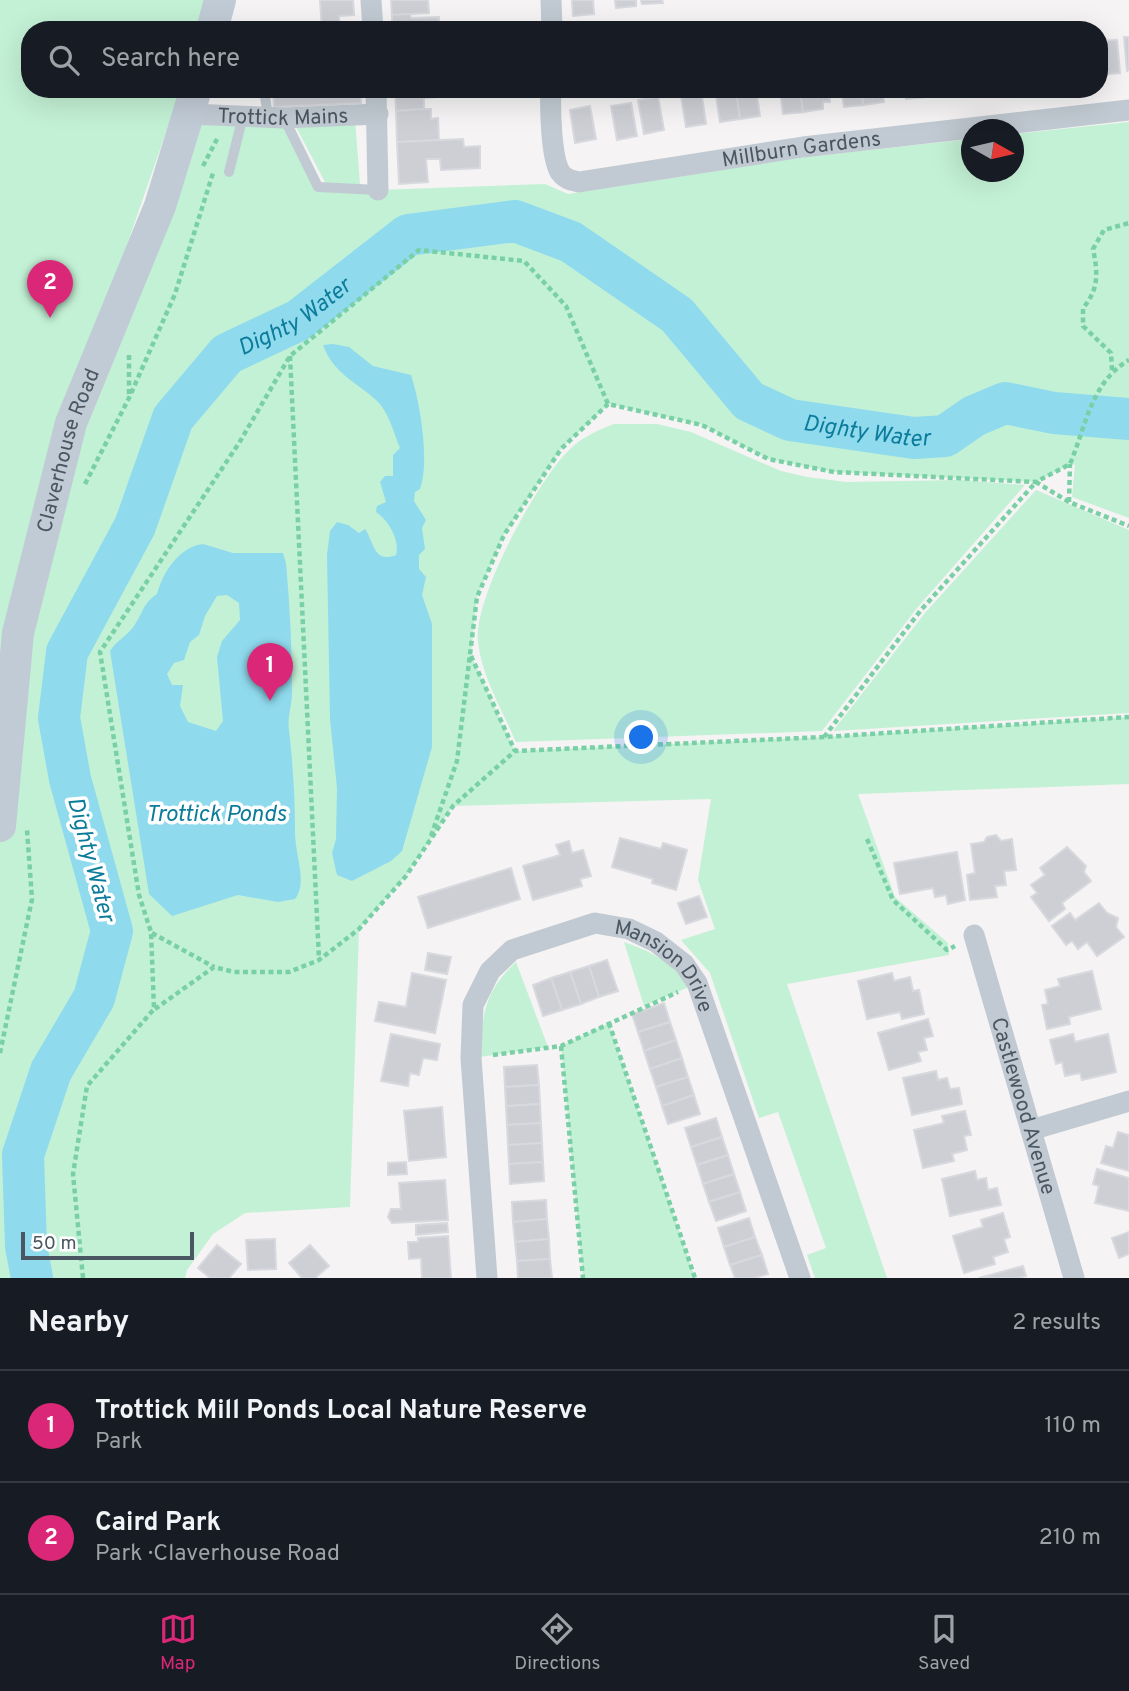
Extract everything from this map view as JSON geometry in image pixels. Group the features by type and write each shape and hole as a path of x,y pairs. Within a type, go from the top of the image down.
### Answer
{"street":[{"path":"214,21 220,0"},
{"path":"371,0 372,21"},
{"path":"551,0 552,21"},
{"name":"Trottick Mains","path":"377,98 377,190"},
{"name":"Millburn Gardens","path":"551,98 558,169 567,180 579,182 803,147 1129,110"},
{"name":"Trottick Mains","path":"192,101 237,115 276,118 378,114"},
{"name":"Claverhouse Road","path":"13,823 18,633 71,423 160,206 192,101"},
{"name":"Mansion Drive","path":"487,1278 471,1058 473,1005 490,971 512,950 595,923 629,929 656,942 675,957 697,983 800,1278"},
{"name":"Castlewood Avenue","path":"974,935 1074,1278"},
{"path":"1031,1130 1129,1101"}],"lane":[{"path":"268,98 276,118 318,187 377,190"},
{"path":"229,172 237,115"}],"path":[{"path":"219,153 237,115"},
{"path":"81,492 129,398 175,294 215,166"},
{"path":"1112,370 1111,352 1083,326 1083,308 1093,295 1098,274 1093,249 1104,230 1129,223"},
{"path":"154,1009 151,932 139,895 100,652 239,443 290,356 419,250 524,261 566,306 608,404"},
{"path":"290,356 319,960"},
{"path":"1069,502 1070,464 1085,428 1090,405 1112,370 1129,360"},
{"path":"608,404 702,425 768,459 834,472 1036,482 1069,502 1129,526"},
{"path":"429,844 457,761 477,597 504,535 561,449 608,404"},
{"path":"824,737 921,610 1036,482 1070,464"},
{"path":"471,655 515,751"},
{"path":"151,932 214,967 234,972 289,972 319,960 359,929 429,844 453,806 515,751 824,737 1129,717"},
{"path":"0,1053 32,899 13,823"},
{"path":"867,839 892,900 947,950 974,935"},
{"path":"83,1278 73,1174 87,1086 154,1009 214,967"},
{"path":"471,1058 561,1046 697,983"},
{"path":"609,1023 695,1278"},
{"path":"561,1046 583,1278"}],"green space":[{"path":"0,0 204,0 198,21 21,21 21,98 178,98 44,484 0,711"},
{"path":"189,114 284,118 318,187 378,190 545,184 568,194 806,157 961,140 961,182 1024,182 1024,133 1129,122 1129,518 1072,497 1075,465 1071,464 1036,482 834,472 768,459 702,425 609,404 561,449 504,535 477,597 471,655 515,751 824,737 1129,717 1129,784 858,794 895,897 948,943 949,955 787,984 887,1278 815,1278 807,1255 826,1248 778,1112 759,1118 710,973 681,940 715,929 698,880 711,799 453,806 406,876 359,929 350,1207 245,1213 213,1234 187,1270 185,1278 0,1278 0,826 18,633"},
{"path":"355,120 360,184 326,184 294,123"},
{"path":"614,424 657,424 691,432 781,471 807,477 846,482 960,480 1025,485 917,608 822,731 516,742 493,693 480,655 479,622 486,598 509,542 555,466 579,442"},
{"path":"1036,490 1129,530 1129,713 833,731 925,613"},
{"path":"624,942 661,959 676,971 689,987 644,1006"},
{"path":"516,962 548,1047 480,1057 484,1016 491,994"},
{"path":"609,1023 695,1278 583,1278 561,1046"}],"water":[{"name":"Trottick Ponds","path":"323,345 349,347 373,366 411,375 418,400 424,448 423,477 420,489 415,492 414,501 426,520 422,528 425,549 419,555 419,569 426,577 422,595 432,624 432,747 402,851 391,861 352,881 337,875 332,853 336,839 337,788 330,719 327,555 330,531 337,522 348,525 359,533 365,529 378,554 388,557 396,555 392,531 376,512 377,506 386,502 380,482 385,476 393,476 393,455 400,448 384,410 368,393 345,376 327,355"},
{"name":"Trottick Ponds","path":"203,544 233,553 283,553 290,612 292,693 289,725 300,885 295,899 278,902 238,895 172,916 149,894 110,651 131,629 146,605 157,594 163,577 173,562 194,546","holes":["227,595 239,603 240,620 222,641 217,657 223,721 216,731 188,722 180,706 183,685 172,685 167,674 174,663 184,660 190,642 199,635 205,616 217,596"]}],"building":[{"path":"320,0 353,0 354,15 339,16 339,21 321,21"},
{"path":"391,0 428,0 429,13 392,15"},
{"path":"572,0 593,0 594,14 573,16"},
{"path":"615,0 636,0 636,6 616,8"},
{"path":"641,0 662,0 663,3 642,4"},
{"path":"410,14 411,18 439,17 439,21 392,21 392,15"},
{"path":"1124,37 1129,37 1127,71"},
{"path":"1108,40 1117,40 1120,73 1108,74"},
{"path":"274,98 361,98 361,103 274,107"},
{"path":"395,98 424,98 424,109 396,111"},
{"path":"658,98 664,130 644,134 638,100"},
{"path":"681,98 702,98 706,124 686,127"},
{"path":"716,98 737,98 740,119 720,122"},
{"path":"737,98 757,98 760,116 740,119"},
{"path":"781,98 801,98 803,112 783,114"},
{"path":"801,98 830,98 830,102 823,102 823,109 803,112"},
{"path":"842,98 863,98 863,105 844,107"},
{"path":"863,98 883,98 884,102 863,105"},
{"path":"631,103 637,136 617,140 611,106"},
{"path":"590,106 596,139 575,143 570,110"},
{"path":"431,109 431,119 438,118 439,140 397,142 396,111"},
{"path":"463,139 464,147 480,146 480,168 441,170 440,159 426,159 428,182 399,184 397,142"},
{"path":"996,835 1001,841 1012,839 1016,870 1004,871 1006,885 995,886 997,897 970,900 967,875 975,873 971,844 984,842 987,837"},
{"path":"620,838 661,849 663,843 687,850 676,890 652,883 653,879 612,867"},
{"path":"569,841 572,853 583,850 591,876 580,879 582,886 533,900 523,866 560,855 556,845"},
{"path":"1067,847 1086,866 1084,872 1091,881 1062,903 1065,909 1049,921 1031,897 1037,893 1031,885 1045,875 1040,868"},
{"path":"957,852 965,900 948,904 946,895 935,897 933,888 900,894 894,863"},
{"path":"511,868 520,899 428,928 418,897"},
{"path":"699,896 707,917 686,924 678,903"},
{"path":"1099,903 1107,913 1118,918 1116,927 1124,937 1097,956 1087,942 1078,949 1072,941 1066,945 1052,926 1070,913 1075,920"},
{"path":"428,953 451,957 447,974 425,970"},
{"path":"607,960 618,991 599,997 589,966"},
{"path":"589,966 599,997 581,1004 570,972"},
{"path":"1092,971 1101,1009 1069,1017 1070,1024 1047,1029 1042,1005 1048,1004 1045,990 1060,986 1058,979"},
{"path":"570,972 581,1004 562,1010 551,978"},
{"path":"412,973 446,980 435,1033 375,1021 379,1002 406,1007"},
{"path":"892,973 894,981 910,977 913,991 919,990 924,1014 902,1019 900,1012 867,1019 858,981"},
{"path":"551,978 562,1010 543,1016 533,985"},
{"path":"664,1003 670,1022 638,1032 632,1014"},
{"path":"928,1019 933,1036 924,1038 927,1050 918,1052 921,1061 889,1070 878,1033"},
{"path":"670,1022 676,1040 644,1051 638,1032"},
{"path":"391,1034 440,1044 437,1060 423,1058 419,1075 410,1073 408,1086 381,1081"},
{"path":"1073,1034 1075,1042 1108,1034 1116,1072 1082,1080 1080,1073 1065,1076 1062,1062 1056,1064 1050,1040"},
{"path":"676,1040 682,1058 650,1069 644,1051"},
{"path":"682,1058 688,1077 656,1087 650,1069"},
{"path":"537,1065 539,1085 505,1087 504,1067"},
{"path":"936,1071 938,1080 947,1078 950,1089 959,1088 962,1104 912,1115 903,1078"},
{"path":"688,1077 694,1095 662,1106 656,1087"},
{"path":"539,1085 540,1104 506,1106 505,1087"},
{"path":"694,1095 700,1114 668,1124 662,1106"},
{"path":"540,1104 541,1123 507,1125 506,1106"},
{"path":"442,1107 446,1157 409,1161 404,1111"},
{"path":"965,1111 971,1135 964,1136 967,1150 952,1154 954,1161 923,1168 914,1130 944,1123 942,1116"},
{"path":"716,1118 722,1137 691,1147 685,1128"},
{"path":"541,1123 542,1143 508,1145 507,1125"},
{"path":"1118,1132 1129,1135 1129,1171 1101,1163 1106,1146 1113,1148"},
{"path":"722,1137 728,1155 697,1165 691,1147"},
{"path":"542,1143 543,1162 509,1164 508,1145"},
{"path":"728,1155 734,1174 703,1184 697,1165"},
{"path":"406,1162 407,1174 388,1175 388,1163"},
{"path":"543,1162 544,1181 510,1184 509,1164"},
{"path":"1097,1169 1129,1178 1129,1211 1095,1203 1099,1186 1093,1184"},
{"path":"975,1171 977,1180 986,1178 988,1190 997,1188 1001,1205 950,1216 942,1179"},
{"path":"734,1174 740,1192 709,1202 703,1184"},
{"path":"445,1180 448,1220 392,1223 388,1217 391,1209 401,1209 399,1183"},
{"path":"740,1192 746,1211 716,1221 709,1202"},
{"path":"546,1200 547,1219 513,1222 512,1202"},
{"path":"1003,1213 1010,1237 1004,1239 1008,1252 993,1257 995,1264 964,1273 953,1236 983,1227 981,1220"},
{"path":"749,1218 755,1237 724,1247 718,1228"},
{"path":"547,1219 549,1239 515,1242 513,1222"},
{"path":"447,1223 448,1232 416,1235 416,1225"},
{"path":"1129,1232 1129,1254 1119,1258 1112,1238"},
{"path":"448,1236 451,1278 422,1278 421,1258 409,1259 408,1242 418,1242 418,1238"},
{"path":"755,1237 762,1255 730,1265 724,1247"},
{"path":"275,1239 276,1269 248,1270 246,1240"},
{"path":"549,1239 550,1259 517,1261 515,1242"},
{"path":"217,1245 241,1264 229,1278 210,1278 198,1268"},
{"path":"310,1245 329,1266 315,1278 302,1278 289,1263"},
{"path":"762,1255 768,1274 754,1278 735,1278 730,1265"},
{"path":"550,1259 552,1278 518,1278 517,1261"},
{"path":"1023,1266 1026,1276 979,1278"}],"waterway":[{"name":"Dighty Water","path":"32,1278 26,1246 23,1155 51,1071 94,998 112,931 70,779 59,718 67,652 135,526 173,418 227,354 299,320 408,235 515,221 571,242 677,315 749,401 790,420 914,438 945,436 974,416 1005,403 1054,413 1129,419"}],"place":[{"name":"Caird Park","path":"50,318"},
{"name":"Trottick Mill Ponds Local Nature Reserve","path":"270,701"}]}
